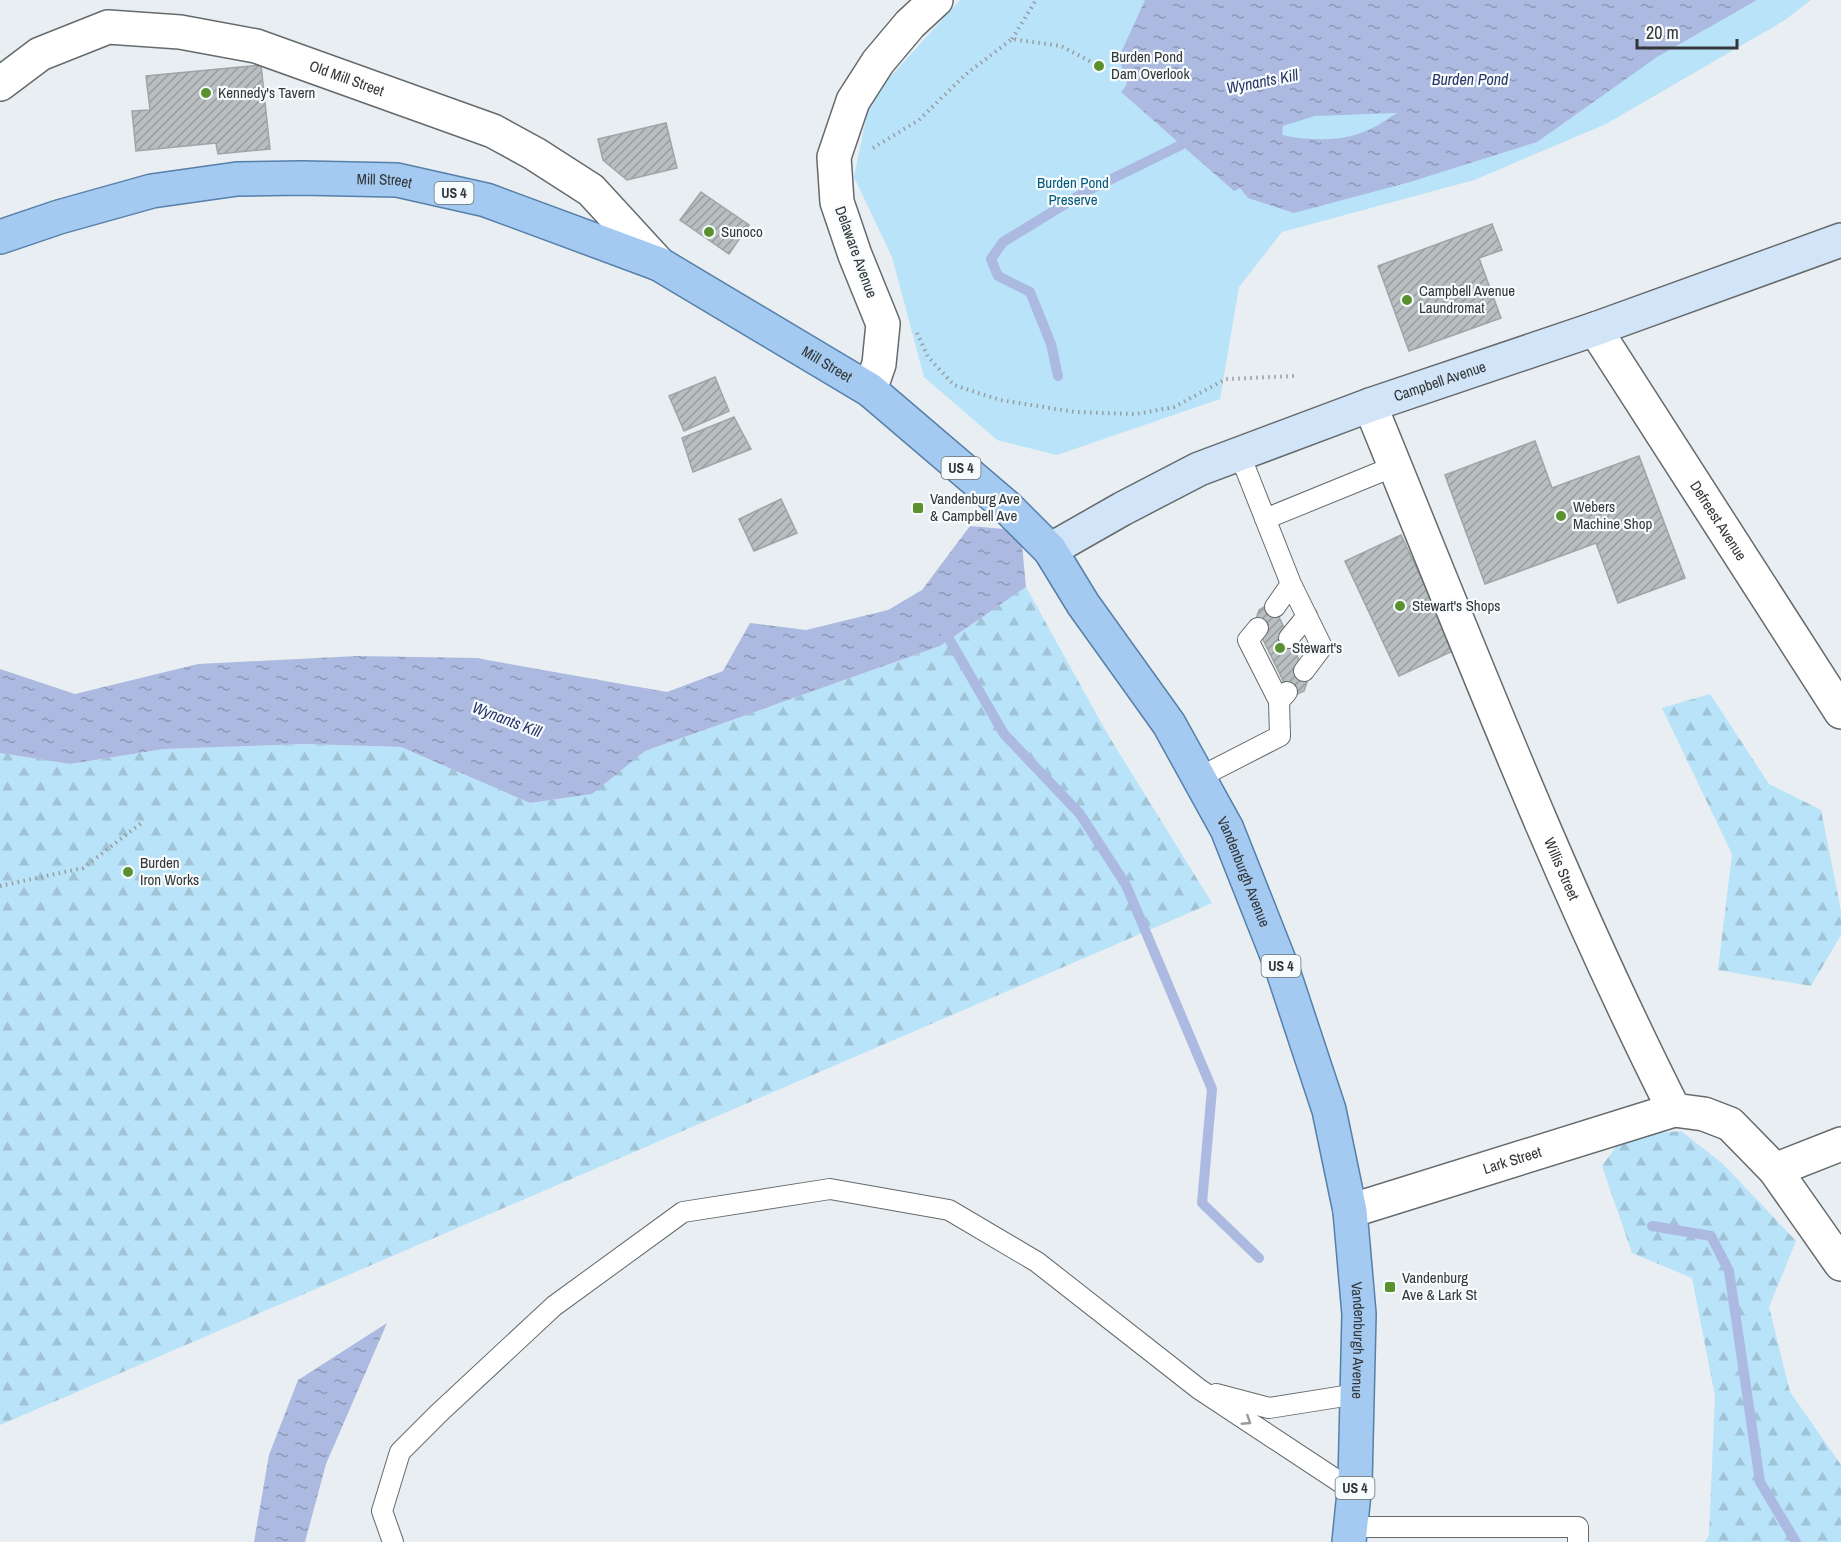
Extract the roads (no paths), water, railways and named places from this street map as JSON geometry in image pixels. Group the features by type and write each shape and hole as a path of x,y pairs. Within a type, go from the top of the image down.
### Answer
{"main road":[{"name":"Mill Street","path":"0,237 153,191 237,179 397,180 486,200 659,264 870,390"},
{"name":"Vandenburgh Avenue","path":"870,390 1007,507 1050,550 1083,604 1169,724 1227,829 1282,968 1329,1110 1350,1211 1359,1314 1355,1492 1350,1534"}],"street":[{"name":"Delaware Avenue","path":"870,390 879,364 883,324 855,255 837,202 834,157 853,101 878,62 910,24 936,0"},
{"name":"Old Mill Street","path":"0,84 40,54 108,27 180,32 256,46 493,131 535,153 591,190 659,264"},
{"name":"Campbell Avenue","path":"1050,550 1199,469 1370,405 1595,329 1841,240"},
{"name":"Defreest Avenue","path":"1595,329 1841,712"},
{"name":"Willis Street","path":"1370,405 1575,902 1674,1110"},
{"path":"1674,1110 1704,1114 1730,1124 1775,1170 1841,1264"},
{"name":"Lark Street","path":"1350,1211 1674,1110"},
{"path":"1775,1170 1841,1144"}],"lane":[{"path":"1240,455 1291,584 1322,647 1304,671"},
{"path":"1265,519 1395,466"},
{"path":"1275,607 1291,584"},
{"path":"1289,638 1306,616"},
{"path":"1200,777 1280,736 1283,696 1268,663 1248,640 1258,627"},
{"path":"393,1542 382,1511 400,1452 554,1306 683,1212 830,1189 949,1210 1037,1262 1199,1389 1355,1492"},
{"path":"1199,1389 1269,1408 1357,1394"},
{"path":"1350,1534 1411,1534 1578,1527 1578,1542"}],"water":[{"name":"Burden Pond","path":"1145,0 1757,0 1657,57 1537,142 1410,182 1294,213 1248,198 1240,188 1234,191 1121,92 1127,84 1119,57","holes":["1397,113 1372,128 1348,137 1314,139 1282,135 1283,126 1315,116"]},
{"path":"970,526 1004,529 1022,545 1026,587 940,646 645,751 592,794 530,803 401,747 306,744 164,749 70,764 0,753 0,669 75,694 198,664 357,656 476,658 667,692 723,671 750,623 806,630 888,610 922,590"},
{"path":"387,1323 326,1464 305,1542 254,1542 269,1455 298,1380"}],"waterway":[{"name":"Wynants Kill","path":"1058,376 1051,344 1030,292 998,276 991,259 1003,242 1085,192 1181,145 1190,136"},
{"path":"944,630 1004,734 1080,814 1126,885 1212,1089 1202,1203 1259,1258"},
{"path":"1652,1226 1711,1236 1729,1271 1760,1482 1796,1542"}],"place":[{"name":"Burden Pond Dam Overlook","path":"1099,66"},
{"name":"Kennedy's Tavern","path":"206,93"},
{"name":"Sunoco","path":"709,232"},
{"name":"Campbell Avenue Laundromat","path":"1407,300"},
{"name":"Vandenburg Ave & Campbell Ave","path":"918,508"},
{"name":"Webers Machine Shop","path":"1561,516"},
{"name":"Stewart's Shops","path":"1400,606"},
{"name":"Stewart's","path":"1280,648"},
{"name":"Burden Iron Works","path":"128,872"},
{"name":"Vandenburg Ave & Lark St","path":"1390,1287"}],"park label":[{"name":"Burden Pond Preserve","path":"1073,192"}]}
